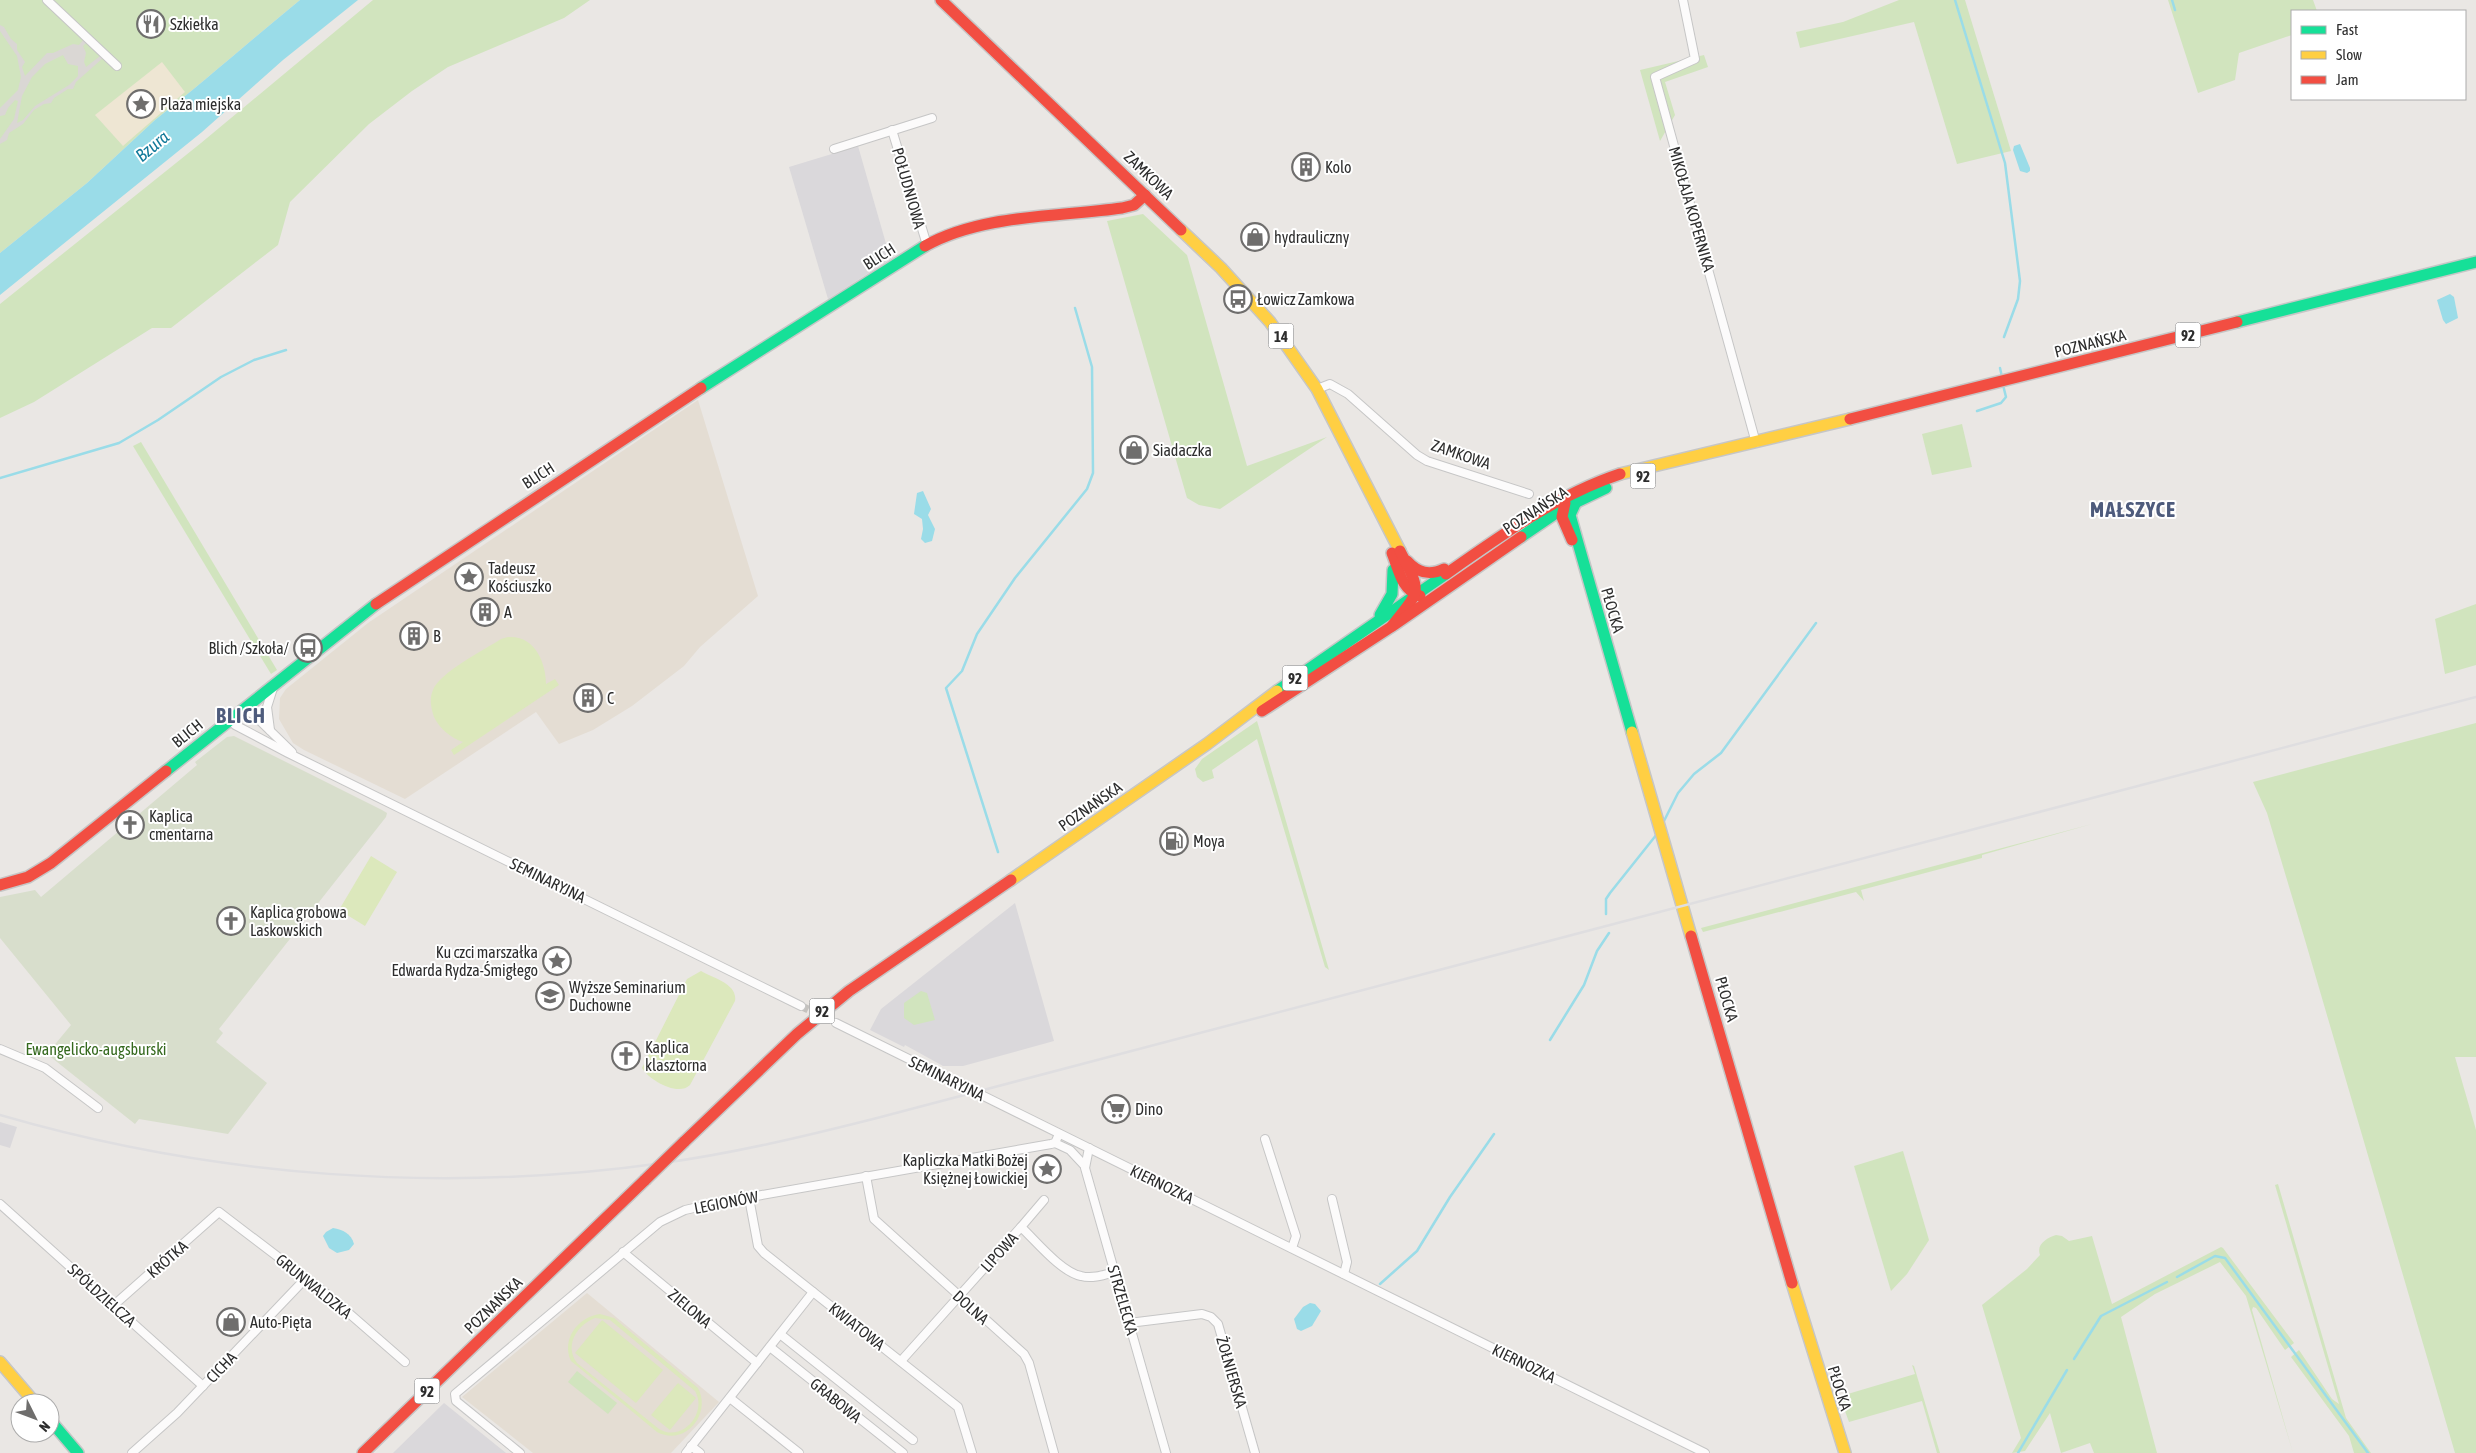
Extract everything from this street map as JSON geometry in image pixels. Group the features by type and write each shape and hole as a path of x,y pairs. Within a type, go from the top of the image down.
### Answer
{"main road":[{"name":"ZAMKOWA","path":"940,0 1145,194 1247,296 1294,354 1317,389 1343,436 1393,547 1414,579 1415,595"},
{"name":"BLICH","path":"0,885 28,877 46,867 382,599 682,401 927,245 940,238 976,228 1122,208 1134,205 1145,194"},
{"name":"POZNAŃSKA","path":"363,1453 821,1012 1219,736 1272,694 1460,563 1550,505 1582,489 1618,476 1671,461 1712,454 2476,262"},
{"name":"POZNAŃSKA","path":"1219,736 1225,735 1281,699 1544,523 1566,512 1576,502 1619,483 1680,466 1712,454"},
{"path":"1566,512 1564,504 1582,489"},
{"path":"1550,505 1556,505 1566,512"},
{"name":"PŁOCKA","path":"1566,512 1562,521 1580,554"},
{"name":"PŁOCKA","path":"1566,512 1580,554 1798,1302 1844,1453"},
{"path":"1544,523 1556,525 1570,536"},
{"name":"ZAMKOWA","path":"1393,547 1412,567 1423,574 1437,573 1460,563"},
{"name":"ZAMKOWA","path":"1374,623 1390,602 1395,587 1393,547"},
{"name":"POZNAŃSKA","path":"1392,626 1411,606 1415,595"},
{"path":"1415,595 1435,596"},
{"path":"0,1362 26,1393"},
{"path":"60,1432 78,1453"}],"street":[{"path":"47,0 117,66"},
{"name":"MIKOŁAJA KOPERNIKA","path":"1682,0 1695,58 1655,76 1756,443"},
{"name":"POŁUDNIOWA","path":"834,149 932,118"},
{"name":"POŁUDNIOWA","path":"892,130 927,245"},
{"name":"ZAMKOWA","path":"1317,389 1330,384 1348,394 1417,455 1427,461 1529,494"},
{"path":"270,730 268,707 270,694 277,681"},
{"name":"SEMINARYJNA","path":"243,708 296,755"},
{"name":"SEMINARYJNA","path":"230,719 235,725 801,1006"},
{"name":"SEMINARYJNA","path":"836,1023 1060,1134"},
{"path":"0,1049 45,1068 98,1108"},
{"path":"1060,1134 1055,1143 1070,1150 1084,1165"},
{"name":"KIERNOZKA","path":"1060,1134 1705,1453"},
{"path":"1265,1139 1296,1236 1292,1248"},
{"name":"LEGIONÓW","path":"520,1453 456,1401 455,1394 643,1234 672,1215 693,1208 1055,1143"},
{"path":"1084,1165 1089,1148"},
{"name":"STRZELECKA","path":"1084,1165 1166,1453"},
{"name":"DOLNA","path":"866,1176 874,1219 1024,1354 1029,1363 1054,1453"},
{"name":"KWIATOWA","path":"749,1198 758,1246 958,1407 972,1453"},
{"path":"1332,1199 1347,1262 1344,1274"},
{"path":"1021,1227 1044,1200"},
{"name":"SPÓŁDZIELCZA","path":"0,1204 203,1386"},
{"name":"KRÓTKA","path":"114,1306 219,1212"},
{"name":"GRUNWALDZKA","path":"219,1212 306,1278 405,1362"},
{"name":"LIPOWA","path":"901,1361 1021,1227 1067,1270 1080,1276 1095,1277 1115,1272"},
{"name":"ZIELONA","path":"623,1252 757,1363"},
{"name":"CICHA","path":"132,1453 177,1413 306,1278"},
{"path":"686,1453 813,1292"},
{"name":"ŻOŁNIERSKA","path":"1129,1322 1202,1314 1211,1317 1218,1324 1255,1453"},
{"path":"780,1334 913,1440"},
{"name":"GRABOWA","path":"770,1347 903,1453"},
{"path":"730,1398 799,1453"},
{"path":"691,1446 700,1453"}],"shaded area":[{"path":"0,25 4,27 11,39 17,44 17,50 25,62 22,67 25,76 47,53 53,53 73,44 79,45 84,39 87,42 83,46 86,53 84,62 86,67 100,56 103,58 76,82 73,89 68,89 54,98 51,103 44,104 34,110 23,124 9,133 7,140 0,144 0,139 14,119 18,101 15,100 5,115 0,116 0,108 18,90 21,77 17,56 0,31","holes":["63,55 68,64 78,66 78,76 69,85 35,106 23,120 17,123 22,96 32,77 45,64"]},
{"path":"858,146 889,254 894,257 828,299 789,167"},
{"path":"698,400 758,596 700,647 684,666 632,706 593,730 559,744 536,712 405,799 293,743 279,719 280,698 286,689 368,623"},
{"path":"1015,903 1054,1041 963,1066 943,1066 905,1045 904,1047 870,1030 881,1009"},
{"path":"0,1122 17,1127 10,1148 0,1145"},
{"path":"587,1293 719,1402 671,1453 533,1453 462,1397"},
{"path":"444,1403 506,1453 393,1453"}],"green space":[{"path":"0,0 300,0 155,120 87,183 0,253"},
{"path":"373,0 590,0 564,18 448,67 412,91 369,124 290,202 278,245 171,328 152,328 34,402 0,418 0,304 201,143"},
{"path":"1899,0 1965,0 2011,151 1957,164 1914,22 1800,48 1796,32 1843,22"},
{"path":"2168,0 2313,0 2317,10 2291,10 2291,35 2239,53 2235,80 2198,93"},
{"path":"1704,55 1708,67 1665,82 1675,115 1660,141 1640,70"},
{"path":"1143,214 1187,255 1247,466 1327,437 1220,509 1199,505 1187,498 1107,221"},
{"path":"1962,424 1972,467 1932,475 1922,434"},
{"path":"141,442 277,670 271,674 133,446"},
{"path":"2476,604 2476,665 2445,674 2435,619"},
{"path":"508,637 517,638 532,645 541,659 546,684 555,679 559,685 454,755 451,750 463,742 446,732 436,721 431,704 433,690 437,683 453,669 501,639"},
{"path":"1257,721 1329,970 1325,967 1257,739 1212,770 1214,778 1203,782 1197,777 1195,769 1202,759"},
{"path":"2476,723 2476,1057 2455,1057 2476,1130 2476,1453 2455,1453 2267,813 2253,782"},
{"name":"Ewangelicko-augsburski","path":"234,736 382,810 387,813 386,817 219,1029 223,1033 216,1042 267,1083 228,1134 139,1119 135,1124 47,1054 71,1025 0,938 0,897 35,890 41,897 197,765 195,762 227,737"},
{"path":"2092,824 1982,855 1982,858 1861,890 1864,901 1856,892 1703,932 1701,928"},
{"path":"371,856 397,872 365,926 339,910"},
{"path":"701,971 729,986 735,995 735,1001 690,1085 678,1089 664,1086 642,1068 687,979"},
{"path":"921,991 927,993 935,1020 914,1025 904,1018 904,1003"},
{"path":"1903,1151 1929,1240 1907,1274 1891,1291 1854,1166"},
{"path":"2278,1184 2346,1418 2371,1453 2354,1453 2349,1436 2291,1357 2299,1350 2332,1399 2339,1404 2275,1185"},
{"path":"2056,1235 2062,1236 2069,1241 2092,1236 2112,1304 2221,1247 2223,1248 2294,1343 2285,1350 2256,1308 2253,1307 2252,1310 2293,1453 2246,1296 2220,1262 2155,1294 2121,1317 2157,1453 2094,1453 2090,1443 2061,1453 2050,1413 2025,1451 2012,1453 2021,1438 1982,1305 2027,1269 2040,1255 2039,1251 2043,1242"},
{"path":"600,1314 614,1318 698,1388 701,1398 699,1417 686,1432 677,1435 667,1435 657,1432 571,1361 568,1353 570,1337 579,1324 592,1316","holes":["595,1318 610,1320 695,1391 698,1408 690,1424 684,1429 676,1432 659,1429 577,1363 572,1349 574,1336 583,1325"]},
{"path":"602,1320 663,1370 636,1403 575,1353"},
{"path":"1912,1365 1914,1366 1940,1453 1937,1453 1922,1401 1849,1422 1841,1400 1841,1396 1915,1374"},
{"path":"577,1371 617,1403 608,1414 568,1382"},
{"path":"678,1383 696,1398 670,1430 651,1415"}],"sand":[{"name":"Plaża miejska","path":"162,62 185,92 123,146 95,115"}],"water":[{"name":"Bzura","path":"300,0 358,0 283,60 202,132 0,295 0,253 87,183 155,120"},
{"path":"2020,144 2030,168 2030,171 2027,173 2020,171 2013,150 2014,146"},
{"path":"2450,294 2454,297 2458,318 2446,324 2437,300"},
{"path":"923,491 931,509 928,515 935,529 932,541 925,543 921,539 922,519 914,514 917,493"},
{"path":"333,1228 343,1231 351,1237 354,1244 349,1250 337,1253 329,1248 323,1236"},
{"path":"1310,1303 1315,1304 1321,1311 1312,1326 1301,1331 1297,1329 1294,1319 1303,1307"}],"waterway":[{"path":"1955,0 2005,163 2020,281 2018,299 2004,337"},
{"path":"2172,0 2175,10"},
{"path":"998,852 946,688 962,671 977,634 1015,578 1087,489 1093,473 1092,367 1075,308"},
{"path":"0,478 119,443 158,420 221,377 254,360 286,350"},
{"path":"2000,368 2002,377"},
{"path":"1977,411 2001,403 2006,397 2003,385"},
{"path":"1662,825 1678,793 1694,774 1721,753 1816,623"},
{"path":"1606,914 1606,899 1657,834"},
{"path":"1550,1040 1584,985 1597,951 1609,933"},
{"path":"1380,1284 1417,1251 1450,1197 1494,1134"},
{"path":"2177,1277 2215,1256 2225,1258 2368,1453"},
{"path":"2074,1359 2101,1316 2167,1282"},
{"path":"2018,1453 2067,1370"}],"tunnel":[{"path":"801,1006 836,1023"}],"railway":[{"path":"0,1115 81,1136 162,1153 245,1166 328,1174 412,1178 496,1177 580,1172 690,1159 770,1144 877,1118 2476,697"}],"traffic: fast":[{"path":"701,388 925,246"},
{"path":"2237,322 2476,262"},
{"path":"1521,537 1562,509 1606,488"},
{"path":"1576,502 1570,515 1632,732"},
{"path":"1380,615 1392,594 1393,570"},
{"path":"1277,691 1446,574"},
{"path":"166,771 376,604"},
{"path":"60,1432 78,1453"}],"traffic: slow":[{"path":"1181,230 1221,268 1270,322 1317,389 1400,551"},
{"path":"1620,474 1850,419"},
{"path":"1011,880 1207,744 1277,691"},
{"path":"1632,732 1691,936"},
{"path":"1792,1283 1845,1453"},
{"path":"0,1362 26,1393"}],"traffic: jam":[{"path":"941,0 1181,230"},
{"path":"925,246 947,236 996,222 1122,208 1134,205 1145,195"},
{"path":"1850,419 2237,322"},
{"path":"376,604 701,388"},
{"path":"1446,574 1508,531 1551,505 1574,493 1620,474"},
{"path":"1565,503 1562,517 1572,540"},
{"path":"1262,711 1394,625 1521,537"},
{"path":"1392,626 1409,605 1415,591 1415,584 1400,551"},
{"path":"1392,553 1405,584 1420,596"},
{"path":"1407,561 1415,568 1424,572 1429,573 1444,569"},
{"path":"0,885 28,877 51,863 166,771"},
{"path":"684,1142 797,1034 849,991 1011,880"},
{"path":"1691,936 1792,1283"},
{"path":"645,1180 684,1142"},
{"path":"363,1453 645,1180"}],"place":[{"name":"Szkiełka","path":"151,24"},
{"name":"Plaża miejska","path":"141,104"},
{"name":"Kolo","path":"1306,167"},
{"name":"hydrauliczny","path":"1255,237"},
{"name":"Łowicz Zamkowa","path":"1238,299"},
{"name":"Siadaczka","path":"1134,450"},
{"name":"Tadeusz Kościuszko","path":"469,577"},
{"name":"A","path":"485,612"},
{"name":"B","path":"414,636"},
{"name":"Blich /Szkoła/","path":"308,648"},
{"name":"C","path":"588,698"},
{"name":"Kaplica cmentarna","path":"130,825"},
{"name":"Moya","path":"1174,841"},
{"name":"Kaplica grobowa Laskowskich","path":"231,921"},
{"name":"Ku czci marszałka Edwarda Rydza-Śmigłego","path":"557,961"},
{"name":"Wyższe Seminarium Duchowne","path":"550,996"},
{"name":"Kaplica klasztorna","path":"626,1056"},
{"name":"Dino","path":"1116,1109"},
{"name":"Kapliczka Matki Bożej Księżnej Łowickiej","path":"1047,1169"},
{"name":"Auto-Pięta","path":"231,1322"}],"district":[{"name":"MAŁSZYCE","path":"2133,509"},
{"name":"BLICH","path":"241,715"}]}
